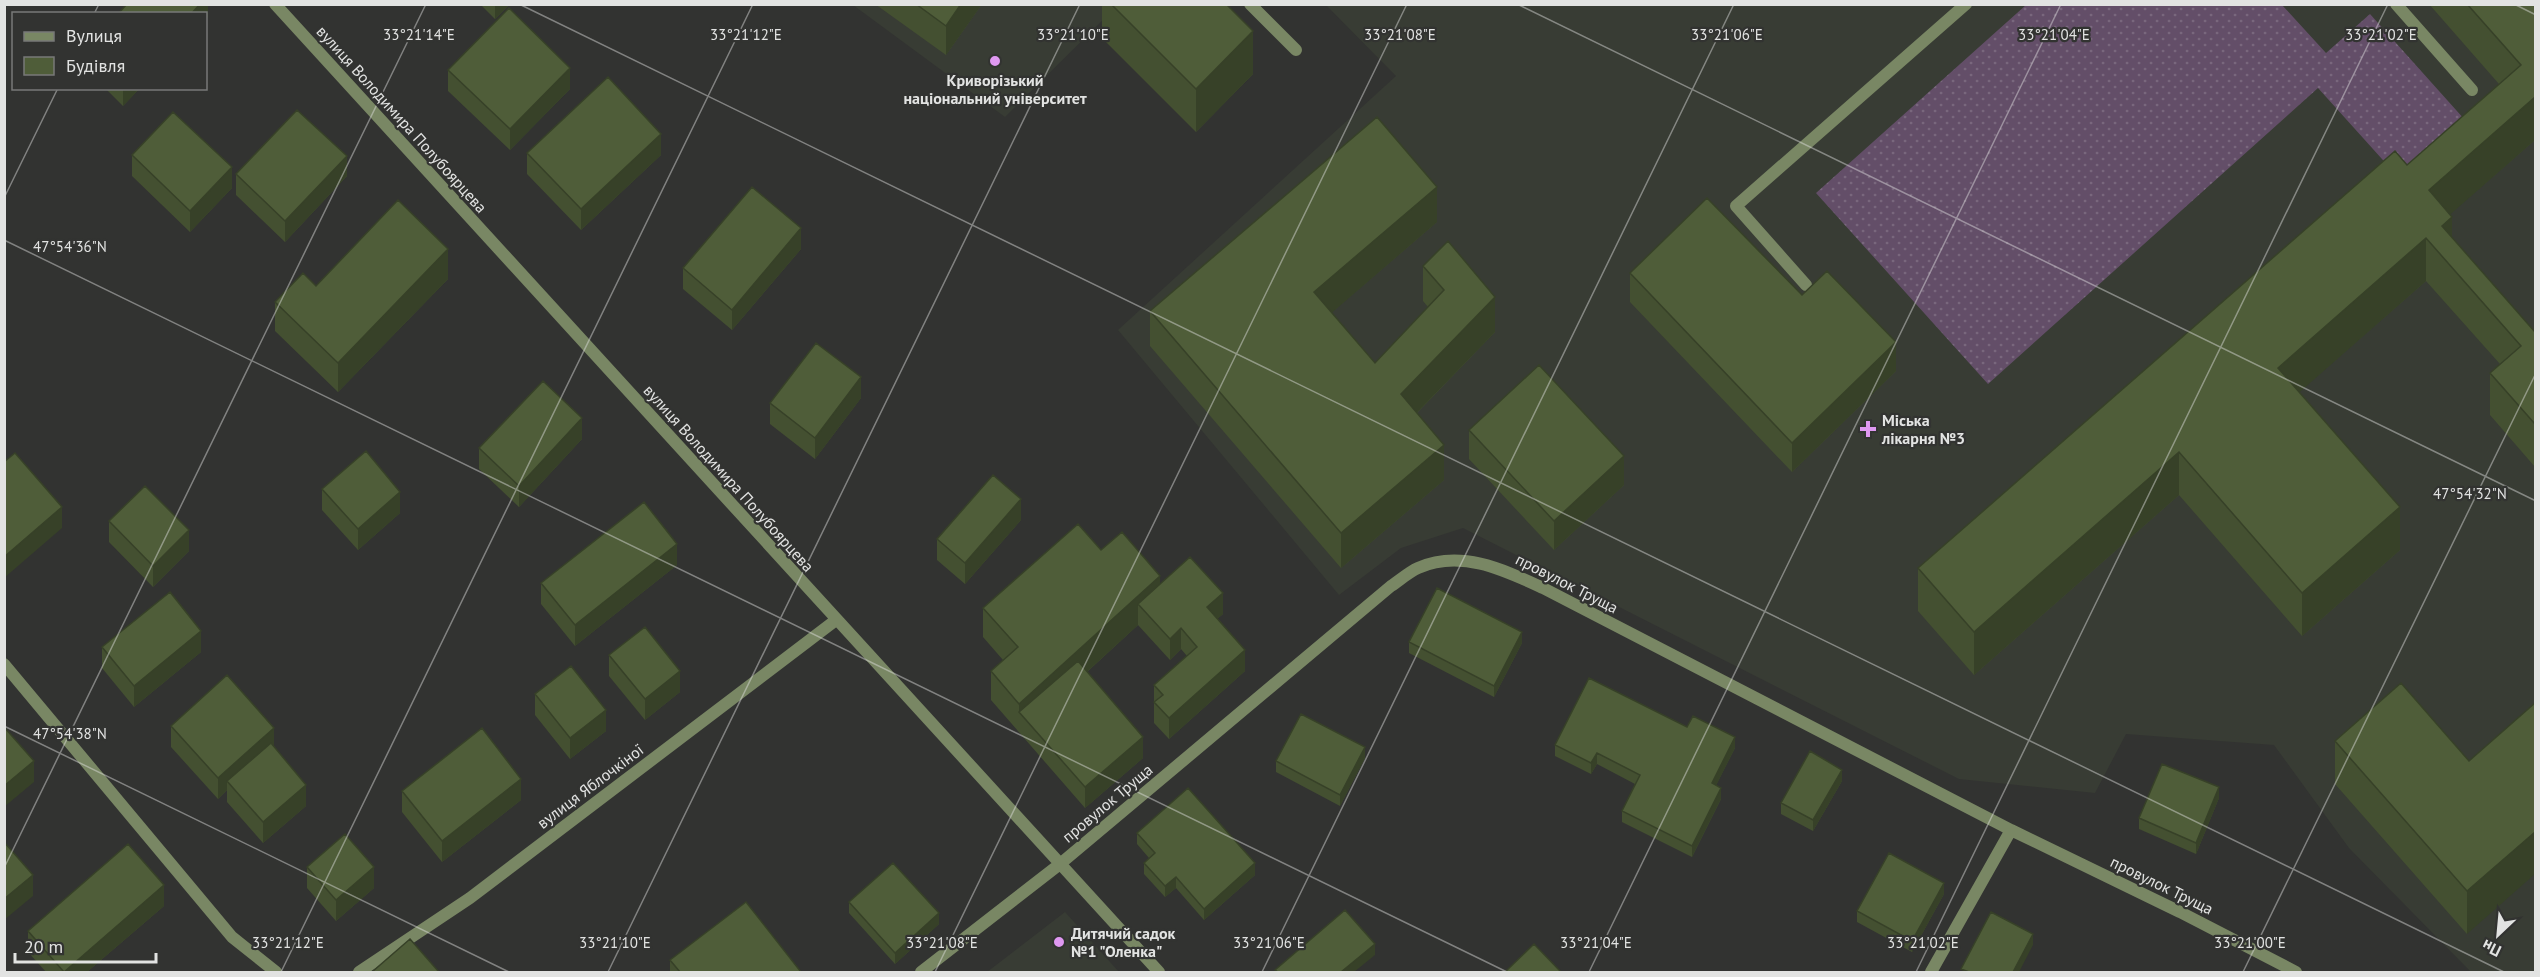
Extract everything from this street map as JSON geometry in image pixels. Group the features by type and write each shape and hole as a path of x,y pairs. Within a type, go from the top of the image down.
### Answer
{"street":[{"name":"вулиця Володимира Полубоярцева","path":"276,4 1159,972"},
{"path":"1250,4 1296,50"},
{"path":"1806,285 1736,206 1966,4"},
{"path":"2396,4 2472,90"},
{"name":"провулок Труща","path":"921,972 1060,864 1391,586 1417,568 1447,559 1498,567 1534,584 2011,830 2180,912 2296,972"},
{"name":"вулиця Яблочкіної","path":"358,972 470,898 836,620"},
{"path":"4,664 232,937 276,972"},
{"path":"1931,972 2011,830"}],"shaded area":[{"name":"Криворізький національний університет","path":"853,5 1118,5 1005,117"},
{"name":"Міська лікарня №3","path":"1326,5 2535,5 2535,972 2471,972 2349,848 2274,745 2126,734 2095,793 1959,779 1463,528 1401,548 1339,595 1118,330 1396,76"},
{"path":"2026,5 2282,5 2326,53 2370,14 2465,120 2400,179 2318,88 1988,384 1816,193"},
{"name":"Дитячий садок №1 \"Оленка\"","path":"1065,912 1119,972 987,972"}],"building":[{"path":"127,4 200,4 193,12 120,12"},
{"path":"916,4 961,4 946,26"},
{"path":"1111,4 1226,4 1253,31 1196,89"},
{"path":"2467,4 2535,4 2535,97 2429,190 2452,217 2442,226 2535,332 2535,424 2490,373 2521,346 2426,238 2278,368 2400,507 2302,593 2179,452 1974,632 1918,568 2395,151 2407,165 2521,65"},
{"path":"509,8 570,68 510,129 448,70"},
{"path":"608,77 661,134 581,209 527,153"},
{"path":"297,110 347,156 285,221 236,174"},
{"path":"173,112 232,167 190,211 132,155"},
{"path":"1377,117 1437,187 1314,292 1375,363 1444,290 1423,266 1448,241 1495,297 1401,394 1444,445 1341,533 1150,311"},
{"path":"752,187 801,228 732,310 683,268"},
{"path":"1707,198 1802,295 1827,271 1896,342 1792,443 1630,273"},
{"path":"398,200 448,249 338,363 275,302 303,273 316,286"},
{"path":"816,343 861,377 815,438 770,403"},
{"path":"1539,365 1624,456 1554,521 1469,430"},
{"path":"543,381 582,418 519,486 479,448"},
{"path":"366,451 400,492 358,529 322,489"},
{"path":"15,453 62,507 4,557 4,462"},
{"path":"993,475 1021,499 965,563 937,539"},
{"path":"145,486 189,530 153,566 109,521"},
{"path":"644,502 677,544 575,625 541,583"},
{"path":"1078,524 1101,550 1122,532 1160,576 1019,704 991,671 1018,647 983,608"},
{"path":"1190,557 1223,593 1207,607 1245,650 1169,718 1154,702 1163,695 1154,685 1197,647 1181,628 1170,639 1138,604"},
{"path":"1437,588 1522,632 1494,686 1409,642"},
{"path":"170,592 201,631 134,686 102,647"},
{"path":"645,627 680,671 645,699 609,655"},
{"path":"1078,661 1143,737 1085,787 1019,712"},
{"path":"571,666 606,710 570,738 535,694"},
{"path":"227,675 274,728 218,778 171,726"},
{"path":"1589,678 1687,727 1693,716 1735,737 1712,783 1721,788 1692,846 1622,811 1640,775 1597,753 1591,763 1555,745"},
{"path":"2401,683 2469,761 2535,703 2535,832 2467,891 2335,741"},
{"path":"1301,714 1365,747 1340,795 1276,761"},
{"path":"4,727 34,761 4,786"},
{"path":"482,728 521,779 442,841 402,791"},
{"path":"271,743 306,785 263,822 227,781"},
{"path":"1810,751 1842,770 1813,820 1781,803"},
{"path":"2162,764 2219,787 2196,843 2139,818"},
{"path":"1188,788 1255,863 1204,909 1176,877 1165,886 1144,863 1155,853 1137,833"},
{"path":"345,834 374,867 336,900 307,867"},
{"path":"4,842 33,875 4,899"},
{"path":"128,844 164,885 64,972 28,931"},
{"path":"1889,853 1944,883 1912,941 1857,911"},
{"path":"893,863 939,913 895,953 849,902"},
{"path":"746,902 801,972 680,972 670,960"},
{"path":"1345,910 1375,944 1341,972 1278,972 1275,970"},
{"path":"1991,912 2033,934 2013,972 1969,972 1961,969"},
{"path":"410,939 439,972 372,972"},
{"path":"1534,944 1561,972 1505,972"}],"place":[{"name":"Криворізький національний університет","path":"995,61"},
{"name":"Міська лікарня №3","path":"1868,429"},
{"name":"Дитячий садок №1 \"Оленка\"","path":"1059,942"}]}
